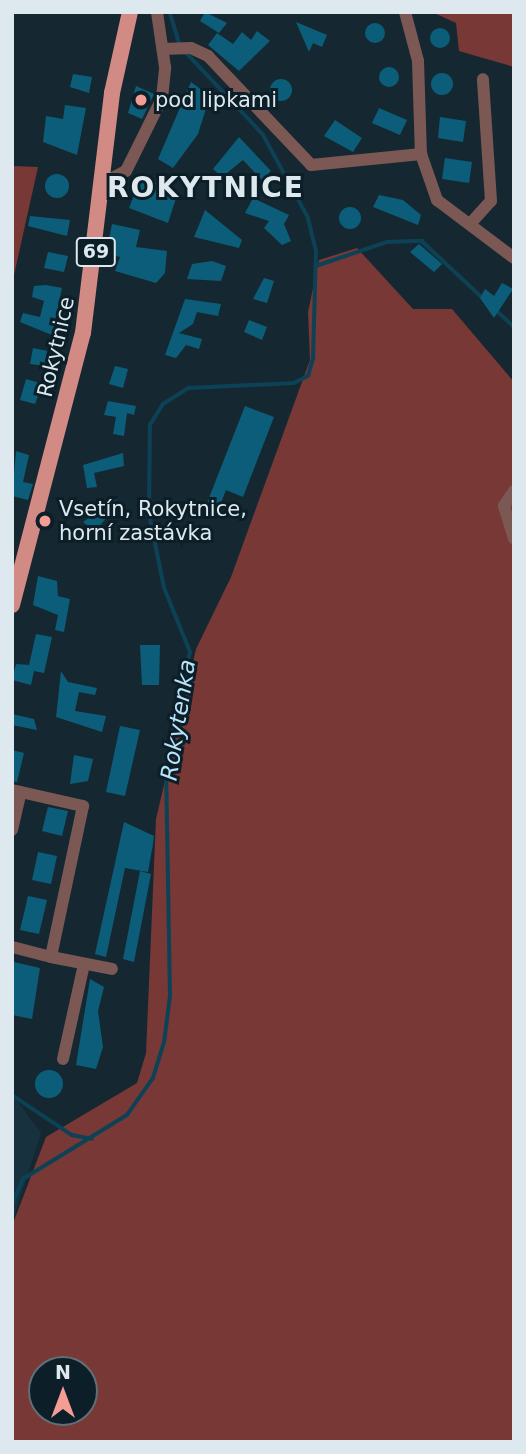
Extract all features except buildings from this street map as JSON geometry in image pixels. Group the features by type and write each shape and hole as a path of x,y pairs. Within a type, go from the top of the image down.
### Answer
{"main road":[{"name":"Rokytnice","path":"12,605 82,333 114,81 130,12"}],"street":[{"path":"103,183 126,171 155,116 165,85 169,49 157,12"},
{"path":"405,12 418,61 422,154 438,200 514,258"},
{"path":"169,49 191,48 208,56 311,164 422,154"},
{"path":"470,225 491,201 483,79"},
{"path":"514,491 504,506 514,538"},
{"path":"12,830 17,791 82,806 51,957"},
{"path":"12,947 112,969"},
{"path":"63,1059 84,964"}],"shaded area":[{"path":"432,12 514,12 514,67 459,51 456,23"},
{"path":"12,166 38,167 12,284"},
{"path":"357,248 413,309 452,309 514,382 514,1442 12,1442 12,1226 46,1137 137,1083 146,1053 156,819 196,649 231,577 310,360 308,312 319,260"},
{"path":"12,1094 41,1133 12,1223"}],"waterway":[{"name":"Rokytenka","path":"170,12 180,44"},
{"name":"Rokytenka","path":"12,1204 23,1179 127,1115 153,1078 164,1043 170,996 166,768 190,652 164,588 149,514 150,425 163,404 189,388 294,383 308,376 313,358 316,251 308,218 263,135 186,53"},
{"path":"316,266 387,242 422,241 484,299"},
{"path":"495,309 514,327"},
{"path":"12,1095 72,1135 92,1139"}],"place":[{"name":"pod lipkami","path":"141,100"},
{"name":"Vsetín, Rokytnice, horní zastávka","path":"45,521"}],"district":[{"name":"ROKYTNICE","path":"206,188"}]}
